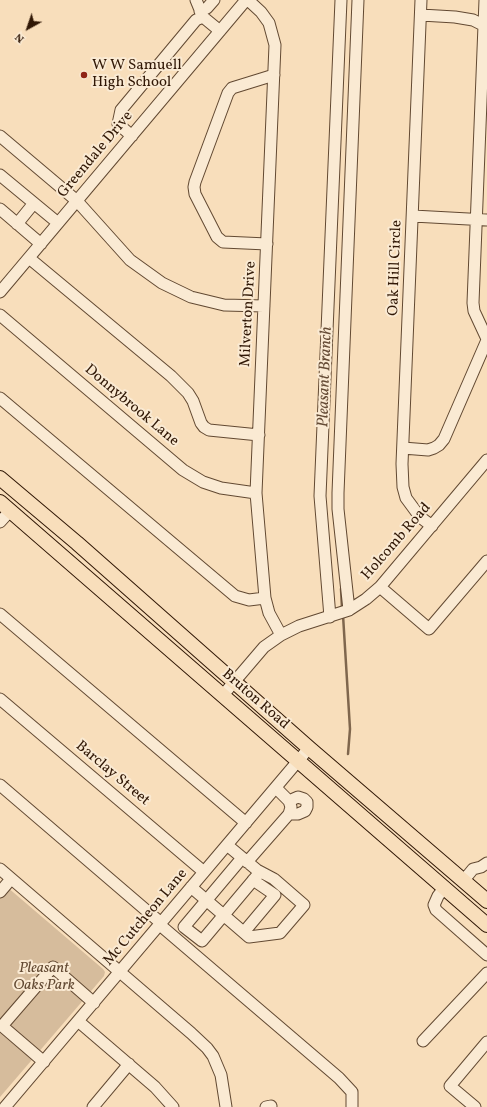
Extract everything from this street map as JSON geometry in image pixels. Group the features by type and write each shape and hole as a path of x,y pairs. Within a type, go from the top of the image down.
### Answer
{"main road":[{"name":"Bruton Road","path":"0,478 77,543 309,748 487,901"},
{"name":"Bruton Road","path":"5,506 487,925"},
{"path":"65,558 77,543"},
{"path":"444,888 460,877"}],"street":[{"path":"198,7 208,8 214,0"},
{"name":"Greendale Drive","path":"0,292 247,0"},
{"name":"Milverton Drive","path":"247,0 261,12 269,23 275,45 256,493 265,598 269,613 281,635"},
{"path":"333,616 320,496 341,0"},
{"path":"349,610 338,493 358,0"},
{"name":"Oak Hill Circle","path":"422,0 402,464 403,486 406,498 420,517 432,526"},
{"path":"403,448 428,450 434,448 442,442 487,339 474,311 473,303 481,220 486,26 485,0"},
{"path":"198,7 220,31"},
{"path":"132,136 118,124 121,110 196,20 198,7"},
{"path":"421,15 455,17 473,20 486,26"},
{"path":"267,244 223,242 217,237 195,194 194,182 228,93 232,88 274,75"},
{"path":"0,136 77,201 130,260 162,283 191,297 224,305 264,306"},
{"path":"0,174 58,223"},
{"path":"17,224 34,203"},
{"path":"0,209 41,244"},
{"path":"413,216 481,220"},
{"path":"29,258 171,376 188,392 193,401 201,424 204,427 209,430 259,435"},
{"name":"Donnybrook Lane","path":"0,315 183,470 203,482 221,488 256,493"},
{"path":"0,398 235,596 249,600 265,598"},
{"name":"Holcomb Road","path":"223,696 264,647 281,635 299,626 349,610 366,599 380,587 487,460"},
{"path":"0,522 5,506"},
{"path":"380,587 429,629 487,561"},
{"path":"0,614 246,823"},
{"name":"Barclay Street","path":"0,699 204,872"},
{"name":"Mc Cutcheon Lane","path":"5,1107 309,748"},
{"path":"0,785 338,1078 352,1092 352,1107"},
{"path":"257,876 202,941 184,927 289,814 291,807 289,801 276,788"},
{"path":"289,801 298,797 307,802 305,811 298,814 289,814"},
{"path":"227,845 245,860 257,876 275,895 244,932"},
{"path":"460,877 487,863"},
{"path":"0,869 191,1032 207,1048 213,1056 221,1075 226,1107"},
{"path":"191,887 249,937 280,933 304,905 274,878 257,876"},
{"path":"0,892 11,879"},
{"path":"444,888 434,905 436,910 487,955"},
{"path":"44,1062 1,1027 53,967 94,1003"},
{"path":"423,1041 487,973"},
{"path":"78,1021 156,1087 173,1107"},
{"path":"475,1107 450,1086 487,1042"},
{"path":"93,1107 129,1064"}],"green space":[{"name":"Pleasant Oaks Park","path":"0,881 105,972 104,976 0,1097"}],"waterway":[{"name":"Pleasant Branch","path":"341,589 342,608"},
{"name":"Pleasant Branch","path":"343,615 350,729 348,754"}],"place":[{"name":"W W Samuell High School","path":"84,75"}]}
